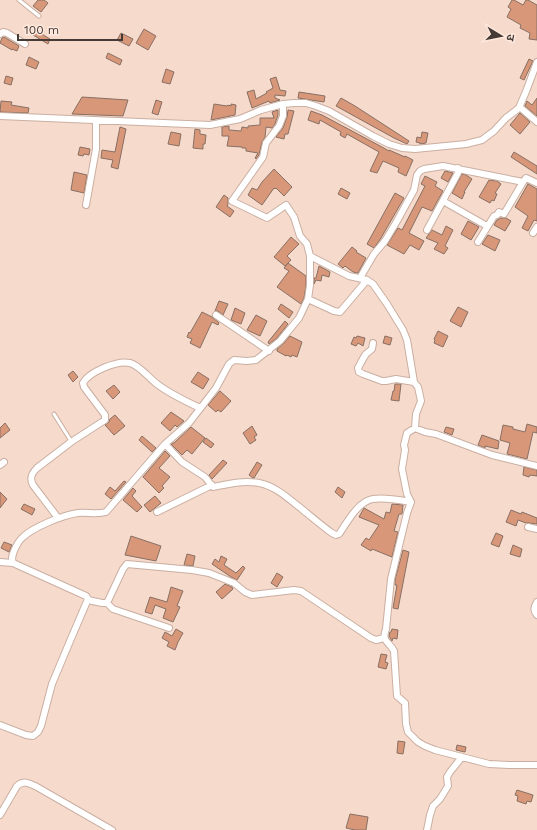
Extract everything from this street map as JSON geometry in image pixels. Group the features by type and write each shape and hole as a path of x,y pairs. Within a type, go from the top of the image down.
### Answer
{"street":[{"path":"0,34 5,33 26,44"},
{"path":"0,116 210,125 240,119 261,110 283,104 306,103 329,111 373,136 389,144 402,148 415,149 466,144 482,140 519,108 537,62"},
{"path":"13,563 12,557 17,544 29,532 58,518 82,513 101,514 106,512 164,444 189,423 216,388 229,364 232,361 238,360 256,360 280,341 299,318 308,299 310,285 310,256 307,244 300,236 294,217 286,205 267,218 232,201 263,157 266,143 279,126 283,116 283,104"},
{"path":"519,108 537,122"},
{"path":"86,205 96,149 96,120"},
{"path":"360,278 368,263 385,240 414,190 417,175 420,171 443,166 523,182"},
{"path":"428,230 458,173 458,168"},
{"path":"478,242 494,216 499,212 504,214 526,178 537,183"},
{"path":"443,202 487,226"},
{"path":"533,233 537,227"},
{"path":"310,256 349,276 367,280 373,284 406,336 414,382 418,387 421,401 416,414 415,428"},
{"path":"308,299 334,311 340,312 367,280"},
{"path":"216,315 268,351"},
{"path":"372,343 372,349 365,355 359,365 359,372 382,381 396,379 414,382"},
{"path":"58,518 31,482 31,477 37,468 71,442 104,421 106,418 84,387 84,382 100,370 118,362 129,363 174,396 200,408"},
{"path":"415,428 436,434 492,455 537,466"},
{"path":"415,428 407,433 404,445 405,450 402,469 407,494 411,502 391,579 386,629 384,635 384,638 394,651 397,696 405,703 408,732 418,742 435,750 489,764 537,765"},
{"path":"164,444 182,462 205,477 212,485"},
{"path":"157,512 212,485 251,482 270,487 286,497 336,535 339,534 359,507 369,500 381,498 411,502"},
{"path":"528,527 537,529"},
{"path":"0,562 13,563 86,596 88,600 107,603 114,609 169,628"},
{"path":"107,603 122,569 127,564 192,570 209,573 220,577 252,595 294,590 302,591 371,638 377,640 384,638"},
{"path":"0,725 26,735 33,736 38,732 44,718 54,679 88,600"},
{"path":"537,602 534,611 537,615"},
{"path":"427,830 433,806 440,799 448,786 448,777 450,772 462,757"},
{"path":"0,815 17,786 21,783 27,782 112,830"}],"lane":[{"path":"19,0 39,16"},
{"path":"54,414 71,442"}],"building":[{"path":"38,0 44,0 48,3 41,12 33,6"},
{"path":"512,0 523,5 526,0 528,0 537,5 537,40 529,39 530,33 520,28 521,25 507,17 511,9 508,7"},
{"path":"144,29 156,36 148,50 136,43"},
{"path":"35,30 50,39 48,44 33,35"},
{"path":"121,33 133,39 129,46 117,40"},
{"path":"4,37 19,46 17,51 12,50 0,43"},
{"path":"108,53 122,60 120,65 106,58"},
{"path":"29,57 39,62 36,69 26,65"},
{"path":"529,59 533,61 524,80 520,78"},
{"path":"166,69 174,72 170,84 162,82"},
{"path":"6,76 13,78 11,85 4,83"},
{"path":"276,77 280,90 286,91 285,96 275,95 275,98 280,100 270,103 269,101 252,108 247,92 254,90 256,99 273,88 270,79"},
{"path":"299,92 325,96 324,102 298,98"},
{"path":"82,97 128,100 123,116 72,114"},
{"path":"341,98 409,141 407,144 394,138 336,106"},
{"path":"537,98 537,116 525,106 527,101 532,105"},
{"path":"156,100 162,102 158,115 152,113"},
{"path":"1,101 12,102 11,105 29,108 28,113 0,112"},
{"path":"214,104 227,106 231,106 231,104 236,105 235,115 211,120"},
{"path":"278,110 275,124 272,128 266,127 265,137 262,142 259,155 256,159 255,158 258,153 246,151 246,148 242,147 227,146 229,136 222,136 222,127 229,126 229,130 241,131 242,127 248,128 248,126 260,125 260,118 274,118 272,112"},
{"path":"288,110 294,111 288,134 285,134 284,139 276,137 283,128"},
{"path":"311,111 322,115 389,151 413,160 406,176 398,172 399,168 383,161 377,173 370,171 379,152 347,134 345,138 340,135 341,132 320,120 319,124 308,120"},
{"path":"520,113 530,122 520,134 510,125"},
{"path":"120,127 126,129 118,169 111,167 113,160 101,158 102,150 115,152"},
{"path":"195,129 200,130 200,134 206,135 203,149 193,148"},
{"path":"171,132 181,134 179,146 168,144"},
{"path":"422,132 428,133 426,143 420,144 416,142 417,137 421,138"},
{"path":"80,147 90,149 89,155 78,155"},
{"path":"514,152 537,166 537,174 511,157"},
{"path":"274,169 292,187 284,196 276,188 274,188 262,205 248,195 252,188 257,190"},
{"path":"445,171 453,173 448,182 441,178"},
{"path":"74,172 87,175 84,193 71,190"},
{"path":"462,174 472,179 464,192 462,199 452,193"},
{"path":"425,176 437,182 435,186 443,191 432,211 422,207 409,233 424,241 419,250 410,245 404,254 387,245 398,228 402,230 425,186 421,184"},
{"path":"489,180 497,181 501,184 495,193 497,194 494,201 492,200 490,203 479,197"},
{"path":"528,184 537,189 537,221 534,220 528,231 522,228 528,216 515,207"},
{"path":"341,188 350,193 347,199 338,194"},
{"path":"395,193 404,198 374,248 367,244"},
{"path":"224,195 228,198 227,206 234,211 230,217 216,207"},
{"path":"506,218 511,221 505,231 494,225 497,220"},
{"path":"468,221 479,227 471,240 461,234"},
{"path":"446,226 453,230 445,246 448,248 444,254 434,249 438,243 426,238 432,230 442,235"},
{"path":"488,235 500,240 495,251 482,244"},
{"path":"291,237 299,244 287,256 291,260 285,266 274,257"},
{"path":"352,247 357,251 356,252 366,258 358,273 353,272 345,266 343,268 338,264"},
{"path":"288,263 306,276 304,298 301,304 277,287 289,271 284,268"},
{"path":"319,266 330,272 329,277 322,275 321,281 316,280 314,284 314,278 316,278"},
{"path":"219,301 228,304 223,315 218,311 215,311"},
{"path":"281,304 293,312 289,318 278,309"},
{"path":"458,307 468,312 461,327 450,321"},
{"path":"235,308 245,313 241,324 231,320"},
{"path":"202,312 212,317 219,323 218,325 212,322 200,348 190,343 192,339 187,337"},
{"path":"256,315 267,321 260,336 247,330"},
{"path":"285,321 288,324 277,338 269,344 268,342"},
{"path":"438,331 448,336 443,347 434,343 434,339"},
{"path":"290,336 302,342 297,357 292,355 291,357 286,356 277,351 277,349"},
{"path":"357,336 365,338 363,346 358,343 356,346 351,344 354,337 356,338"},
{"path":"385,336 392,338 390,345 383,343"},
{"path":"73,371 78,377 73,382 68,375"},
{"path":"198,372 209,379 203,389 191,382"},
{"path":"395,384 401,384 399,401 391,400"},
{"path":"114,385 120,392 113,399 106,391"},
{"path":"220,391 231,401 221,412 218,410 216,412 208,405"},
{"path":"171,412 184,421 177,427 175,425 170,431 161,423"},
{"path":"115,415 125,426 114,435 105,425"},
{"path":"5,423 10,430 0,438 0,428"},
{"path":"527,424 537,427 537,433 533,432 527,459 507,454 510,443 500,440 503,425 525,432"},
{"path":"252,426 257,435 254,437 256,440 250,444 243,433"},
{"path":"191,427 205,438 192,454 187,450 182,455 171,444"},
{"path":"446,427 454,429 452,435 444,432"},
{"path":"482,435 499,441 498,449 485,446 485,448 478,445"},
{"path":"142,436 156,448 152,452 139,440"},
{"path":"206,438 214,444 211,448 203,442"},
{"path":"165,451 170,456 159,468 170,477 162,486 164,488 159,493 143,477"},
{"path":"223,460 227,463 212,479 209,475"},
{"path":"257,462 262,465 253,478 249,475"},
{"path":"524,467 537,470 537,476 530,475 529,477 523,475"},
{"path":"124,481 126,482 111,499 105,494 110,487 115,491"},
{"path":"338,487 345,492 342,498 335,492"},
{"path":"133,488 136,491 132,496 142,507 137,512 123,500"},
{"path":"0,492 7,499 0,508"},
{"path":"155,496 161,503 150,512 144,505"},
{"path":"24,504 35,509 32,515 21,509"},
{"path":"392,504 403,505 402,514 399,514 394,531 398,532 392,557 372,549 371,551 361,545 366,538 369,540 379,525 359,517 364,508 384,519 386,512 390,513"},
{"path":"511,510 521,514 522,512 537,518 537,524 526,523 518,520 516,526 506,522"},
{"path":"496,533 503,536 499,547 491,544"},
{"path":"131,536 161,546 156,561 125,555"},
{"path":"4,542 12,545 9,552 1,548"},
{"path":"513,545 522,549 520,557 510,554"},
{"path":"403,550 409,552 398,609 393,608 397,585 395,585 395,580"},
{"path":"187,554 195,556 193,566 184,565"},
{"path":"221,556 227,559 224,565 236,573 243,566 245,568 237,580 212,564 215,559 219,562"},
{"path":"277,573 283,577 277,587 271,583"},
{"path":"225,584 233,589 222,599 216,592"},
{"path":"171,587 183,591 177,606 180,607 173,622 163,618 166,609 155,605 152,614 145,612 150,597 167,602"},
{"path":"176,629 183,633 175,650 167,646 169,642 162,638 165,632 172,636"},
{"path":"392,629 398,630 397,639 393,638 392,641 389,636"},
{"path":"381,654 387,655 385,662 388,663 386,669 378,667"},
{"path":"398,741 405,742 403,754 397,753"},
{"path":"457,745 466,747 465,752 456,750"},
{"path":"517,790 533,795 531,802 527,801 526,804 517,801 518,796 515,795"},
{"path":"350,814 368,817 366,830 346,828"}]}
